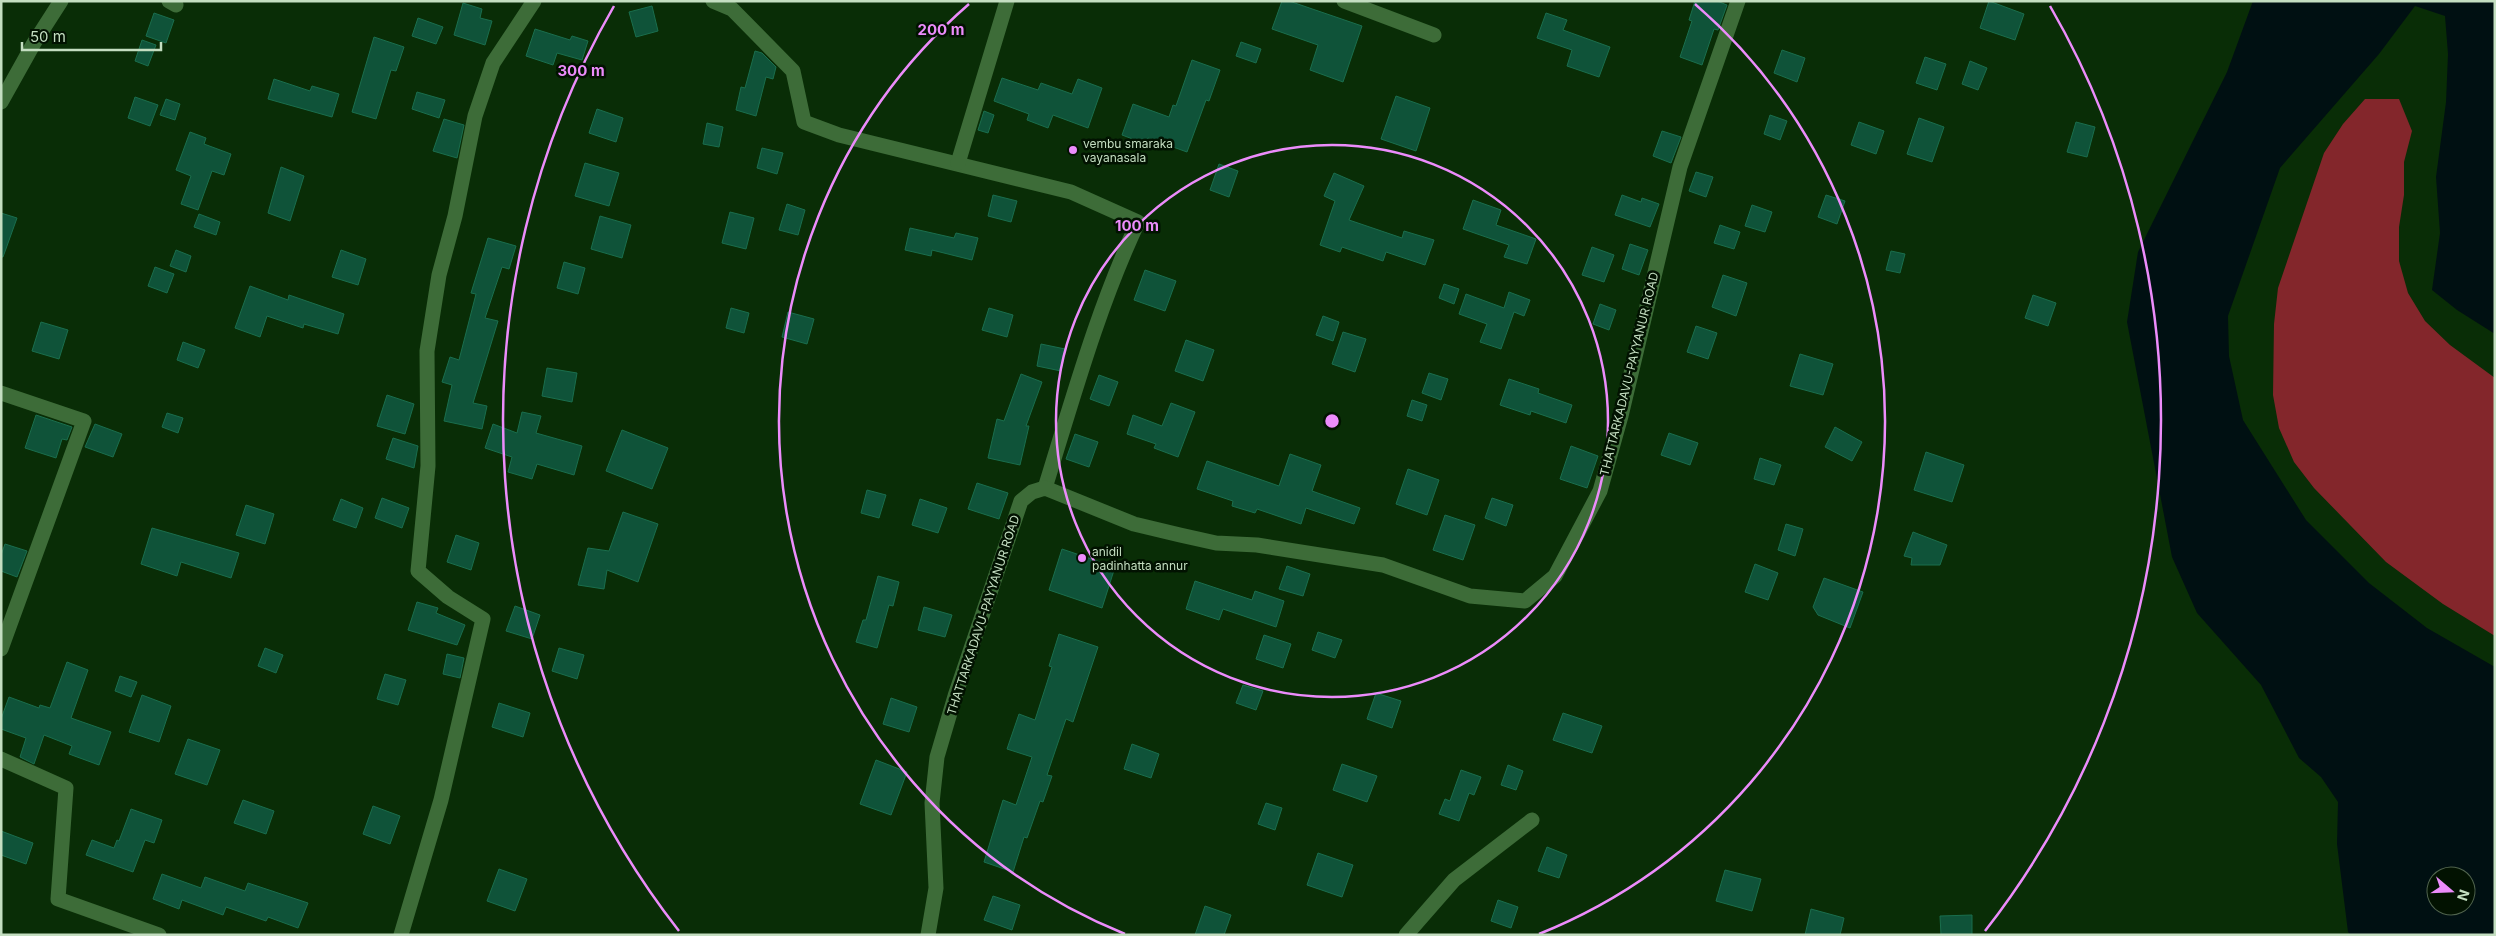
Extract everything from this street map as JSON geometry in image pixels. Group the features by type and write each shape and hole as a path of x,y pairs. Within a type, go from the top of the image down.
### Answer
{"street":[{"path":"1,102 34,42 61,1"},
{"path":"401,935 441,800 483,619 448,597 418,571 428,466 427,351 439,275 455,216 475,116 494,63 534,1"},
{"path":"713,1 732,9 793,71 804,122 839,134 1071,192 1138,222 1114,276 1078,378 1045,488"},
{"path":"958,163 1008,1"},
{"path":"1344,1 1434,35"},
{"name":"THATTARKADAVU-PAYYANUR ROAD","path":"928,935 936,888 932,803 937,757 955,696 1021,501 1032,492 1045,488 1134,524 1216,543 1256,546 1383,565 1470,596 1525,601 1555,576 1600,491 1621,416 1680,168 1738,1"},
{"path":"1,393 84,421 1,649"},
{"path":"1,759 66,788 58,899 159,935"},
{"path":"1406,935 1454,880 1532,820"}],"shaded area":[{"path":"2253,1 2495,1 2495,334 2457,310 2432,290 2440,233 2436,177 2446,102 2448,54 2445,16 2415,6 2379,54 2280,168 2228,316 2229,356 2243,420 2306,520 2369,583 2427,628 2495,667 2495,935 2351,935 2348,932 2337,844 2338,802 2321,777 2299,758 2261,685 2197,613 2172,557 2127,322 2138,252 2227,72"},
{"path":"2365,99 2399,99 2412,131 2404,162 2404,195 2399,227 2399,261 2408,293 2425,321 2450,345 2495,378 2495,636 2443,604 2386,562 2314,488 2294,462 2279,428 2273,395 2274,324 2278,288 2324,153 2343,124"}],"building":[{"path":"1282,1 1289,1 1362,26 1343,82 1310,70 1318,45 1272,29"},
{"path":"1695,1 1717,1 1727,5 1718,30 1714,29 1702,65 1680,57 1692,21 1689,20"},
{"path":"1989,1 2024,14 2015,40 1980,28"},
{"path":"463,3 482,9 480,18 492,21 485,45 454,35"},
{"path":"652,6 658,31 636,37 629,12"},
{"path":"154,13 174,20 166,43 146,36"},
{"path":"1546,13 1567,20 1563,30 1610,47 1599,77 1567,66 1572,50 1537,38"},
{"path":"418,18 443,27 436,44 412,36"},
{"path":"535,29 570,40 572,36 588,41 582,60 557,53 553,65 526,56"},
{"path":"374,37 404,47 396,71 391,70 376,119 352,112"},
{"path":"142,40 156,45 148,66 135,61"},
{"path":"1241,42 1261,49 1256,63 1236,56"},
{"path":"1782,50 1805,58 1797,82 1774,73"},
{"path":"755,51 762,53 776,67 773,79 766,77 756,116 736,110 741,87 745,88"},
{"path":"1925,57 1946,64 1937,90 1916,83"},
{"path":"1192,60 1220,70 1209,101 1206,100 1187,152 1148,138 1146,144 1122,135 1133,104 1169,117 1173,105 1176,106"},
{"path":"1970,61 1987,68 1978,90 1962,84"},
{"path":"1002,78 1038,90 1041,83 1072,94 1078,79 1102,88 1088,128 1053,115 1048,128 1027,120 1029,114 994,101"},
{"path":"274,79 310,91 312,86 339,94 332,117 268,99"},
{"path":"417,92 445,100 439,118 412,109"},
{"path":"1396,96 1430,108 1416,151 1381,139"},
{"path":"135,97 158,105 150,126 128,118"},
{"path":"166,99 180,104 175,120 160,115"},
{"path":"597,109 623,118 616,142 589,133"},
{"path":"984,111 994,115 988,133 978,130"},
{"path":"1770,115 1787,121 1780,140 1764,134"},
{"path":"1919,118 1944,127 1932,162 1907,154"},
{"path":"444,119 464,125 457,158 433,151"},
{"path":"1859,122 1884,131 1876,154 1851,145"},
{"path":"2076,122 2095,127 2087,157 2067,152"},
{"path":"707,123 723,127 719,147 703,144"},
{"path":"1662,131 1681,137 1671,163 1653,156"},
{"path":"190,132 206,138 204,144 231,154 224,175 212,171 198,210 181,204 191,176 176,170"},
{"path":"762,148 783,153 777,174 757,168"},
{"path":"585,163 619,173 609,206 575,196"},
{"path":"1219,164 1238,171 1229,197 1210,190"},
{"path":"281,167 304,176 290,221 268,213"},
{"path":"1696,172 1713,177 1706,197 1689,191"},
{"path":"1334,173 1364,186 1349,220 1402,238 1404,231 1434,240 1425,265 1386,252 1383,261 1342,247 1340,252 1320,245 1335,201 1324,196"},
{"path":"993,195 1017,201 1011,222 988,216"},
{"path":"1622,195 1641,202 1642,198 1659,204 1650,227 1615,215"},
{"path":"1826,195 1845,201 1837,224 1818,217"},
{"path":"1473,200 1501,210 1496,225 1536,239 1527,264 1504,257 1509,245 1463,229"},
{"path":"787,204 805,210 798,235 779,230"},
{"path":"1752,205 1772,212 1765,232 1745,226"},
{"path":"730,212 754,218 746,249 722,243"},
{"path":"1,213 17,218 3,257 1,257"},
{"path":"199,214 220,222 216,235 194,227"},
{"path":"600,216 631,225 622,258 591,249"},
{"path":"1720,225 1740,232 1734,249 1714,243"},
{"path":"910,228 954,238 956,233 978,238 972,260 932,250 931,256 905,250"},
{"path":"488,238 516,246 509,269 502,267 485,318 498,321 473,403 487,406 482,429 444,421 452,385 442,382 450,357 459,360 476,294 471,293"},
{"path":"1630,244 1648,250 1639,275 1622,269"},
{"path":"1592,247 1614,255 1604,282 1582,275"},
{"path":"176,250 191,256 186,272 170,266"},
{"path":"341,250 366,259 358,285 332,277"},
{"path":"1891,251 1905,254 1900,273 1886,270"},
{"path":"564,262 585,268 578,294 557,288"},
{"path":"155,267 174,274 167,293 148,286"},
{"path":"1145,270 1176,281 1165,311 1134,300"},
{"path":"1723,275 1747,283 1736,316 1712,307"},
{"path":"1444,284 1459,289 1454,304 1439,298"},
{"path":"250,286 288,300 289,295 344,314 338,334 304,324 303,328 267,316 260,337 235,328"},
{"path":"1509,292 1530,300 1524,316 1514,312 1501,349 1480,342 1487,324 1459,314 1466,294 1504,308"},
{"path":"2033,295 2056,303 2048,326 2025,318"},
{"path":"1600,304 1616,310 1609,330 1593,324"},
{"path":"731,308 749,313 744,333 726,328"},
{"path":"989,308 1013,315 1007,337 982,330"},
{"path":"788,312 814,319 807,344 782,337"},
{"path":"1323,316 1339,322 1333,341 1316,335"},
{"path":"41,322 68,330 59,359 32,351"},
{"path":"1696,326 1717,333 1708,359 1687,352"},
{"path":"1343,332 1366,339 1355,372 1332,364"},
{"path":"1186,340 1214,350 1203,381 1175,371"},
{"path":"183,342 205,350 198,368 177,360"},
{"path":"1041,344 1065,349 1061,371 1037,366"},
{"path":"1800,354 1833,364 1823,395 1790,386"},
{"path":"547,368 577,373 572,402 542,396"},
{"path":"1429,373 1448,379 1441,400 1422,393"},
{"path":"1021,374 1042,382 1026,426 1029,426 1020,465 988,458 997,419 1004,421"},
{"path":"1099,375 1118,382 1109,406 1090,399"},
{"path":"1509,379 1539,389 1538,393 1572,405 1566,423 1531,411 1530,415 1500,405"},
{"path":"387,395 414,404 405,434 377,426"},
{"path":"1412,400 1427,405 1422,421 1407,416"},
{"path":"1171,403 1195,412 1178,457 1154,448 1156,444 1127,434 1133,415 1162,426"},
{"path":"522,412 541,416 536,433 582,446 574,475 537,464 532,479 508,472 512,457 485,448 493,424 517,433"},
{"path":"167,413 183,418 178,433 162,427"},
{"path":"36,415 72,427 67,440 62,439 56,458 25,448"},
{"path":"95,424 122,434 113,457 85,447"},
{"path":"1835,427 1862,442 1852,461 1825,447"},
{"path":"622,430 668,448 652,489 606,471"},
{"path":"1669,433 1698,443 1690,465 1661,455"},
{"path":"1075,434 1098,442 1089,467 1066,459"},
{"path":"393,438 418,446 414,468 386,459"},
{"path":"1571,446 1598,456 1587,488 1560,479"},
{"path":"1926,452 1964,465 1952,502 1914,490"},
{"path":"1290,454 1321,465 1312,491 1360,508 1354,524 1306,508 1301,524 1257,509 1255,513 1232,506 1233,501 1197,489 1207,461 1279,486"},
{"path":"1760,458 1781,465 1774,485 1754,479"},
{"path":"1408,469 1439,480 1427,515 1396,504"},
{"path":"977,483 1008,493 999,519 968,509"},
{"path":"867,490 886,495 879,518 861,513"},
{"path":"382,498 409,508 402,528 375,518"},
{"path":"1492,498 1513,505 1506,526 1485,518"},
{"path":"341,499 363,508 356,528 333,520"},
{"path":"920,499 947,508 938,533 912,525"},
{"path":"246,505 274,514 265,544 236,535"},
{"path":"623,512 658,524 638,582 607,570 604,589 578,585 588,548 609,551"},
{"path":"1445,515 1475,525 1463,560 1433,550"},
{"path":"1786,524 1803,529 1795,556 1778,550"},
{"path":"152,528 239,553 231,578 181,562 177,576 141,564"},
{"path":"1913,532 1947,545 1940,565 1911,565 1912,558 1904,556"},
{"path":"456,535 479,543 471,570 447,562"},
{"path":"5,544 27,551 17,577 1,571 1,555"},
{"path":"1062,549 1115,567 1102,608 1049,590"},
{"path":"1755,564 1778,573 1768,600 1745,592"},
{"path":"1287,566 1310,574 1303,596 1279,589"},
{"path":"878,576 899,582 893,606 889,605 877,648 856,642 863,620 866,620"},
{"path":"1824,578 1863,592 1850,628 1818,615 1813,607"},
{"path":"1195,581 1252,600 1255,591 1284,601 1276,627 1223,609 1219,620 1186,609"},
{"path":"417,602 438,608 436,613 465,625 457,645 408,630"},
{"path":"515,606 540,615 532,639 506,631"},
{"path":"924,607 952,615 945,637 918,630"},
{"path":"1318,632 1342,640 1335,658 1312,650"},
{"path":"1059,634 1098,647 1073,722 1066,719 1047,775 1052,776 1043,802 1040,801 1027,838 1024,837 1013,872 984,862 1003,800 1016,805 1032,757 1007,749 1019,714 1035,720 1052,667 1049,666"},
{"path":"1264,635 1291,644 1283,668 1256,659"},
{"path":"265,648 283,655 276,673 258,666"},
{"path":"559,648 584,655 577,679 552,671"},
{"path":"447,654 464,658 460,678 443,674"},
{"path":"67,662 88,670 71,718 111,732 99,765 69,754 72,746 44,735 34,764 20,757 26,738 1,729 1,719 9,697 39,708 40,705 50,708"},
{"path":"385,674 406,680 398,705 377,699"},
{"path":"120,676 137,682 131,697 115,691"},
{"path":"1243,685 1263,691 1256,710 1236,703"},
{"path":"1376,693 1401,701 1392,728 1367,719"},
{"path":"142,695 171,706 159,742 129,732"},
{"path":"891,698 917,707 909,732 883,724"},
{"path":"499,703 530,713 523,737 492,727"},
{"path":"1563,713 1602,726 1592,753 1553,740"},
{"path":"188,739 220,750 207,785 175,774"},
{"path":"1132,744 1159,754 1151,778 1124,769"},
{"path":"876,760 907,772 891,815 860,804"},
{"path":"1342,764 1377,776 1367,802 1333,790"},
{"path":"1508,765 1523,771 1516,790 1501,785"},
{"path":"1461,770 1481,777 1474,795 1469,793 1459,821 1439,814 1445,799 1450,801"},
{"path":"243,800 274,811 266,834 234,823"},
{"path":"1266,803 1282,808 1275,830 1258,824"},
{"path":"373,806 400,816 390,844 363,834"},
{"path":"131,809 162,820 154,843 145,840 133,872 86,855 92,840 114,848 117,840 119,841"},
{"path":"1,831 33,843 26,864 1,855"},
{"path":"1547,847 1567,855 1559,878 1538,871"},
{"path":"1318,853 1353,865 1342,897 1307,885"},
{"path":"499,869 527,879 515,911 487,901"},
{"path":"1725,870 1761,879 1752,911 1716,901"},
{"path":"162,874 201,888 205,877 245,891 248,883 308,903 298,928 268,917 266,921 226,907 223,915 182,900 179,909 153,899"},
{"path":"993,896 1020,905 1012,930 984,920"},
{"path":"1498,900 1518,907 1511,928 1491,921"},
{"path":"1205,906 1231,915 1224,935 1195,935"},
{"path":"1811,909 1844,918 1840,935 1805,935"},
{"path":"1972,915 1972,935 1941,935 1940,916"}],"place":[{"name":"vembu smaraka vayanasala","path":"1073,150"},
{"name":"anidil padinhatta annur","path":"1082,558"}]}
